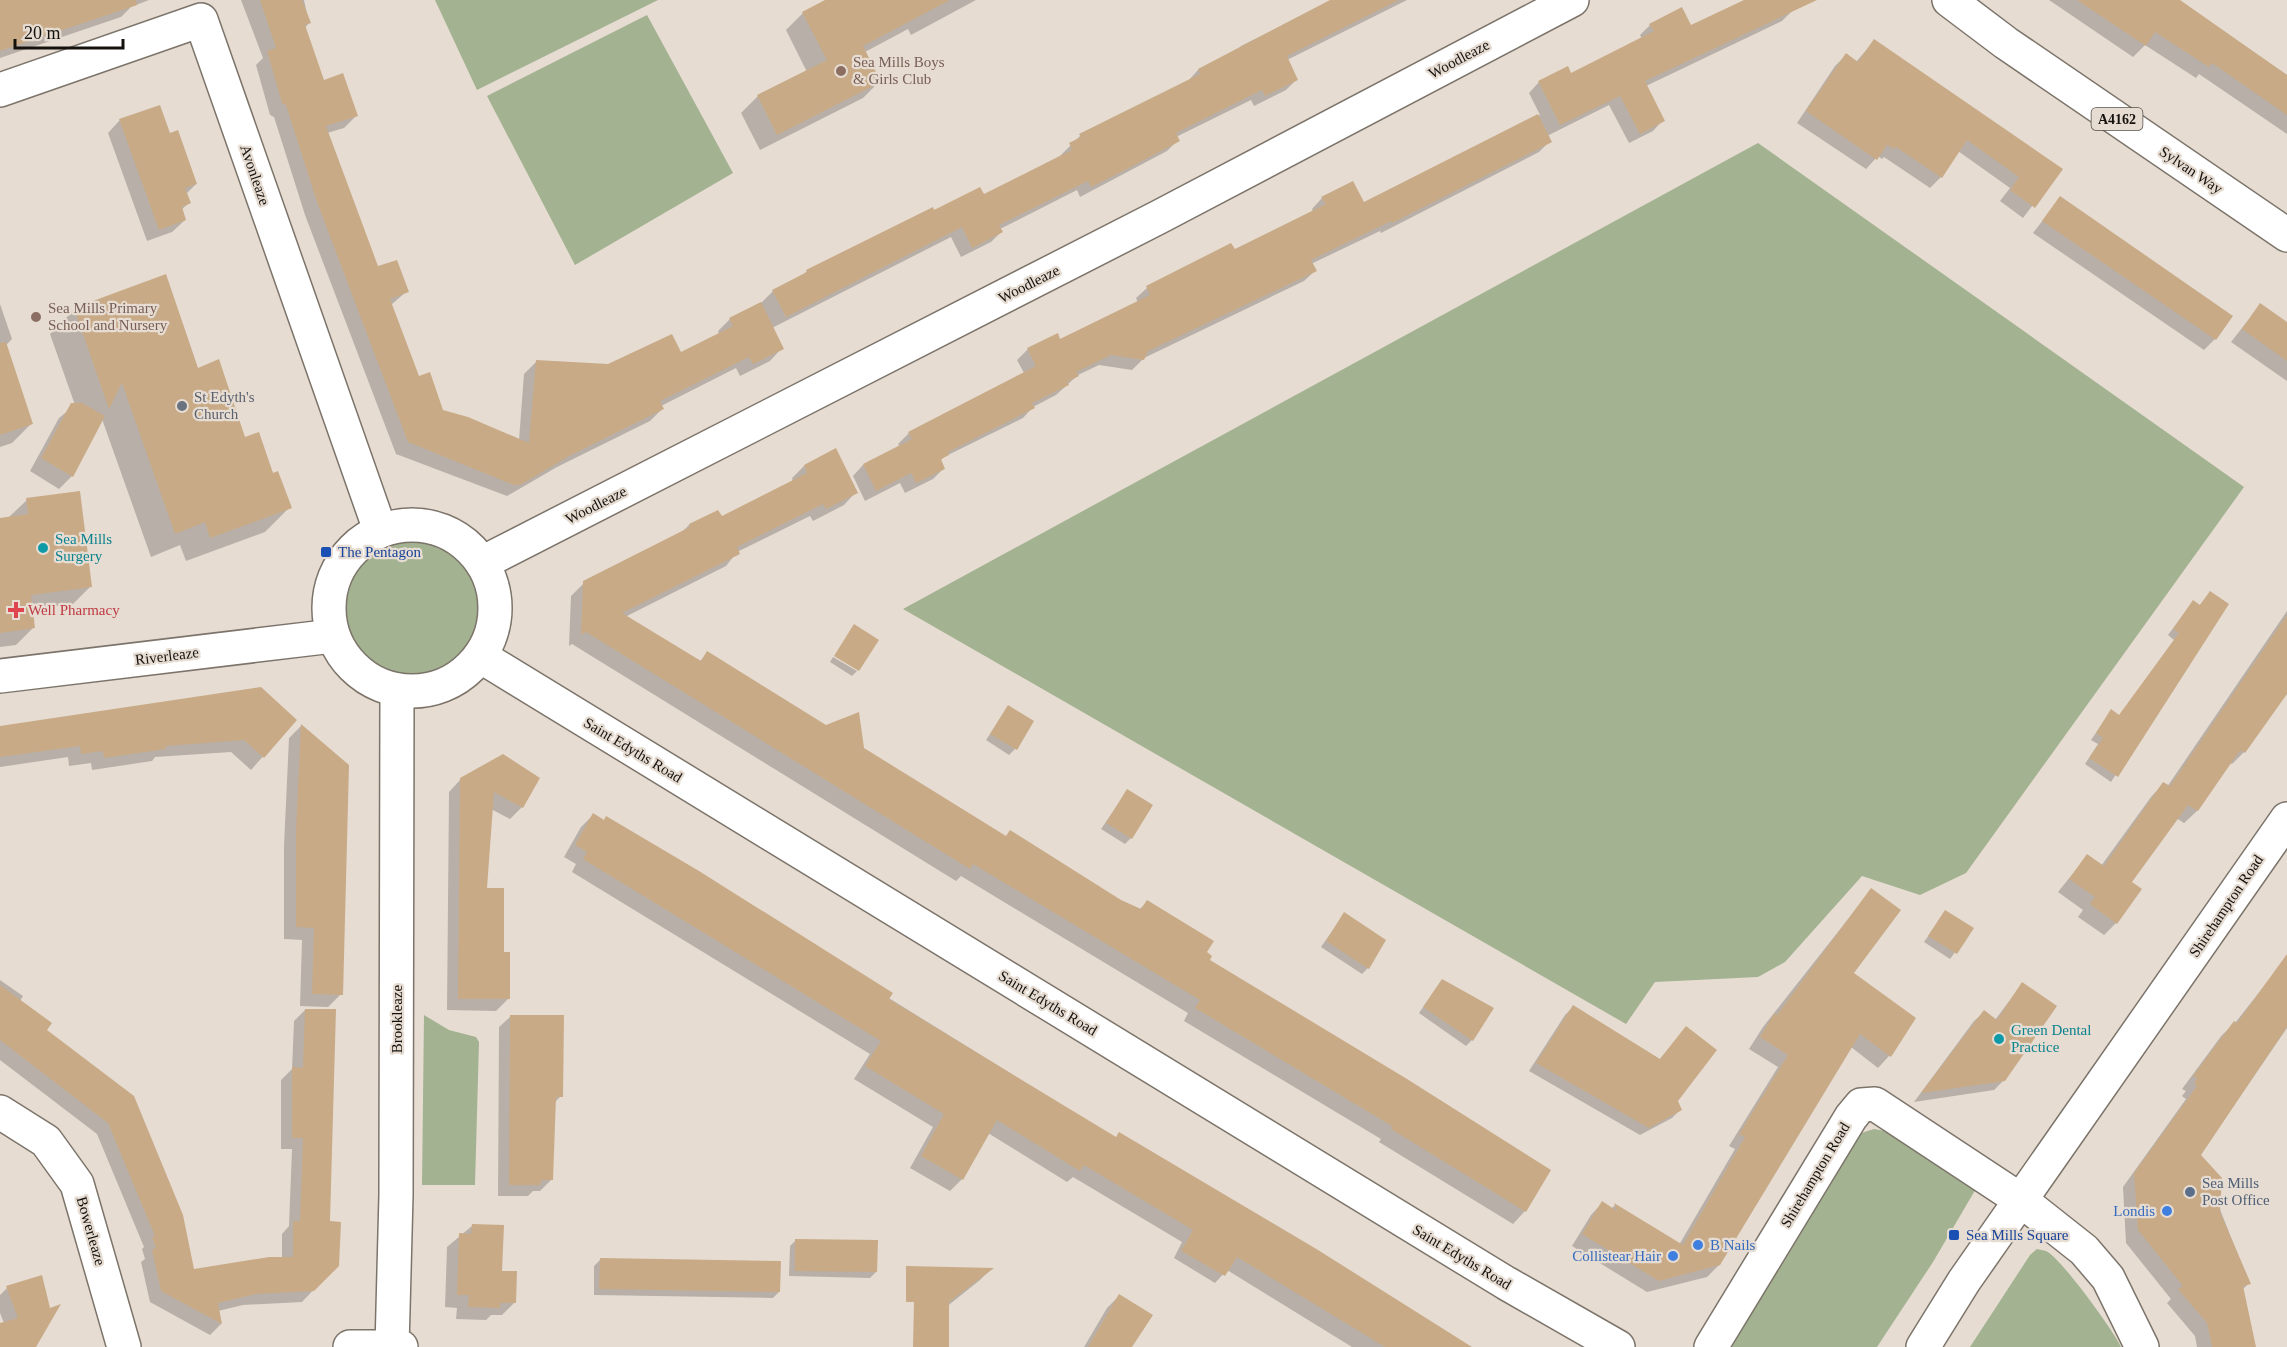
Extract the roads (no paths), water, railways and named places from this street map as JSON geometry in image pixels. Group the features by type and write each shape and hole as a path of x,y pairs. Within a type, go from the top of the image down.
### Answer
{"street":[{"name":"Woodleaze","path":"482,563 1160,217 1572,0"},
{"name":"Sylvan Way","path":"1950,0 2006,43 2287,236"},
{"name":"Avonleaze","path":"0,90 201,20 380,531"},
{"path":"402,525 425,525 448,532 467,545 482,563 492,585 495,610 490,634 480,656 463,673 443,685 420,691 397,690 370,680 348,661 333,636 328,612 334,578 341,563 358,543 380,531 402,525"},
{"name":"Riverleaze","path":"0,676 333,636"},
{"name":"Saint Edyths Road","path":"480,656 1506,1283 1618,1347"},
{"name":"Brookleaze","path":"392,1347 396,1195 397,690"},
{"name":"Shirehampton Road","path":"1923,1347 1965,1281 2287,819"},
{"name":"Shirehampton Road","path":"1711,1347 1851,1117 1862,1105 1875,1104 2022,1201 2084,1250 2108,1278 2142,1347"},
{"name":"Bowerleaze","path":"0,1112 46,1141 77,1184 124,1347"},
{"path":"350,1347 401,1347"}],"place":[{"name":"Sea Mills Boys & Girls Club","path":"841,71"},
{"name":"Sea Mills Primary School and Nursery","path":"36,317"},
{"name":"St Edyth's Church","path":"182,406"},
{"name":"Sea Mills Surgery","path":"43,548"},
{"name":"The Pentagon","path":"326,552"},
{"name":"Well Pharmacy","path":"16,610"},
{"name":"Green Dental Practice","path":"1999,1039"},
{"name":"Sea Mills Post Office","path":"2190,1192"},
{"name":"Londis","path":"2167,1211"},
{"name":"Sea Mills Square","path":"1954,1235"},
{"name":"B Nails","path":"1698,1245"},
{"name":"Collistear Hair","path":"1673,1256"}]}
